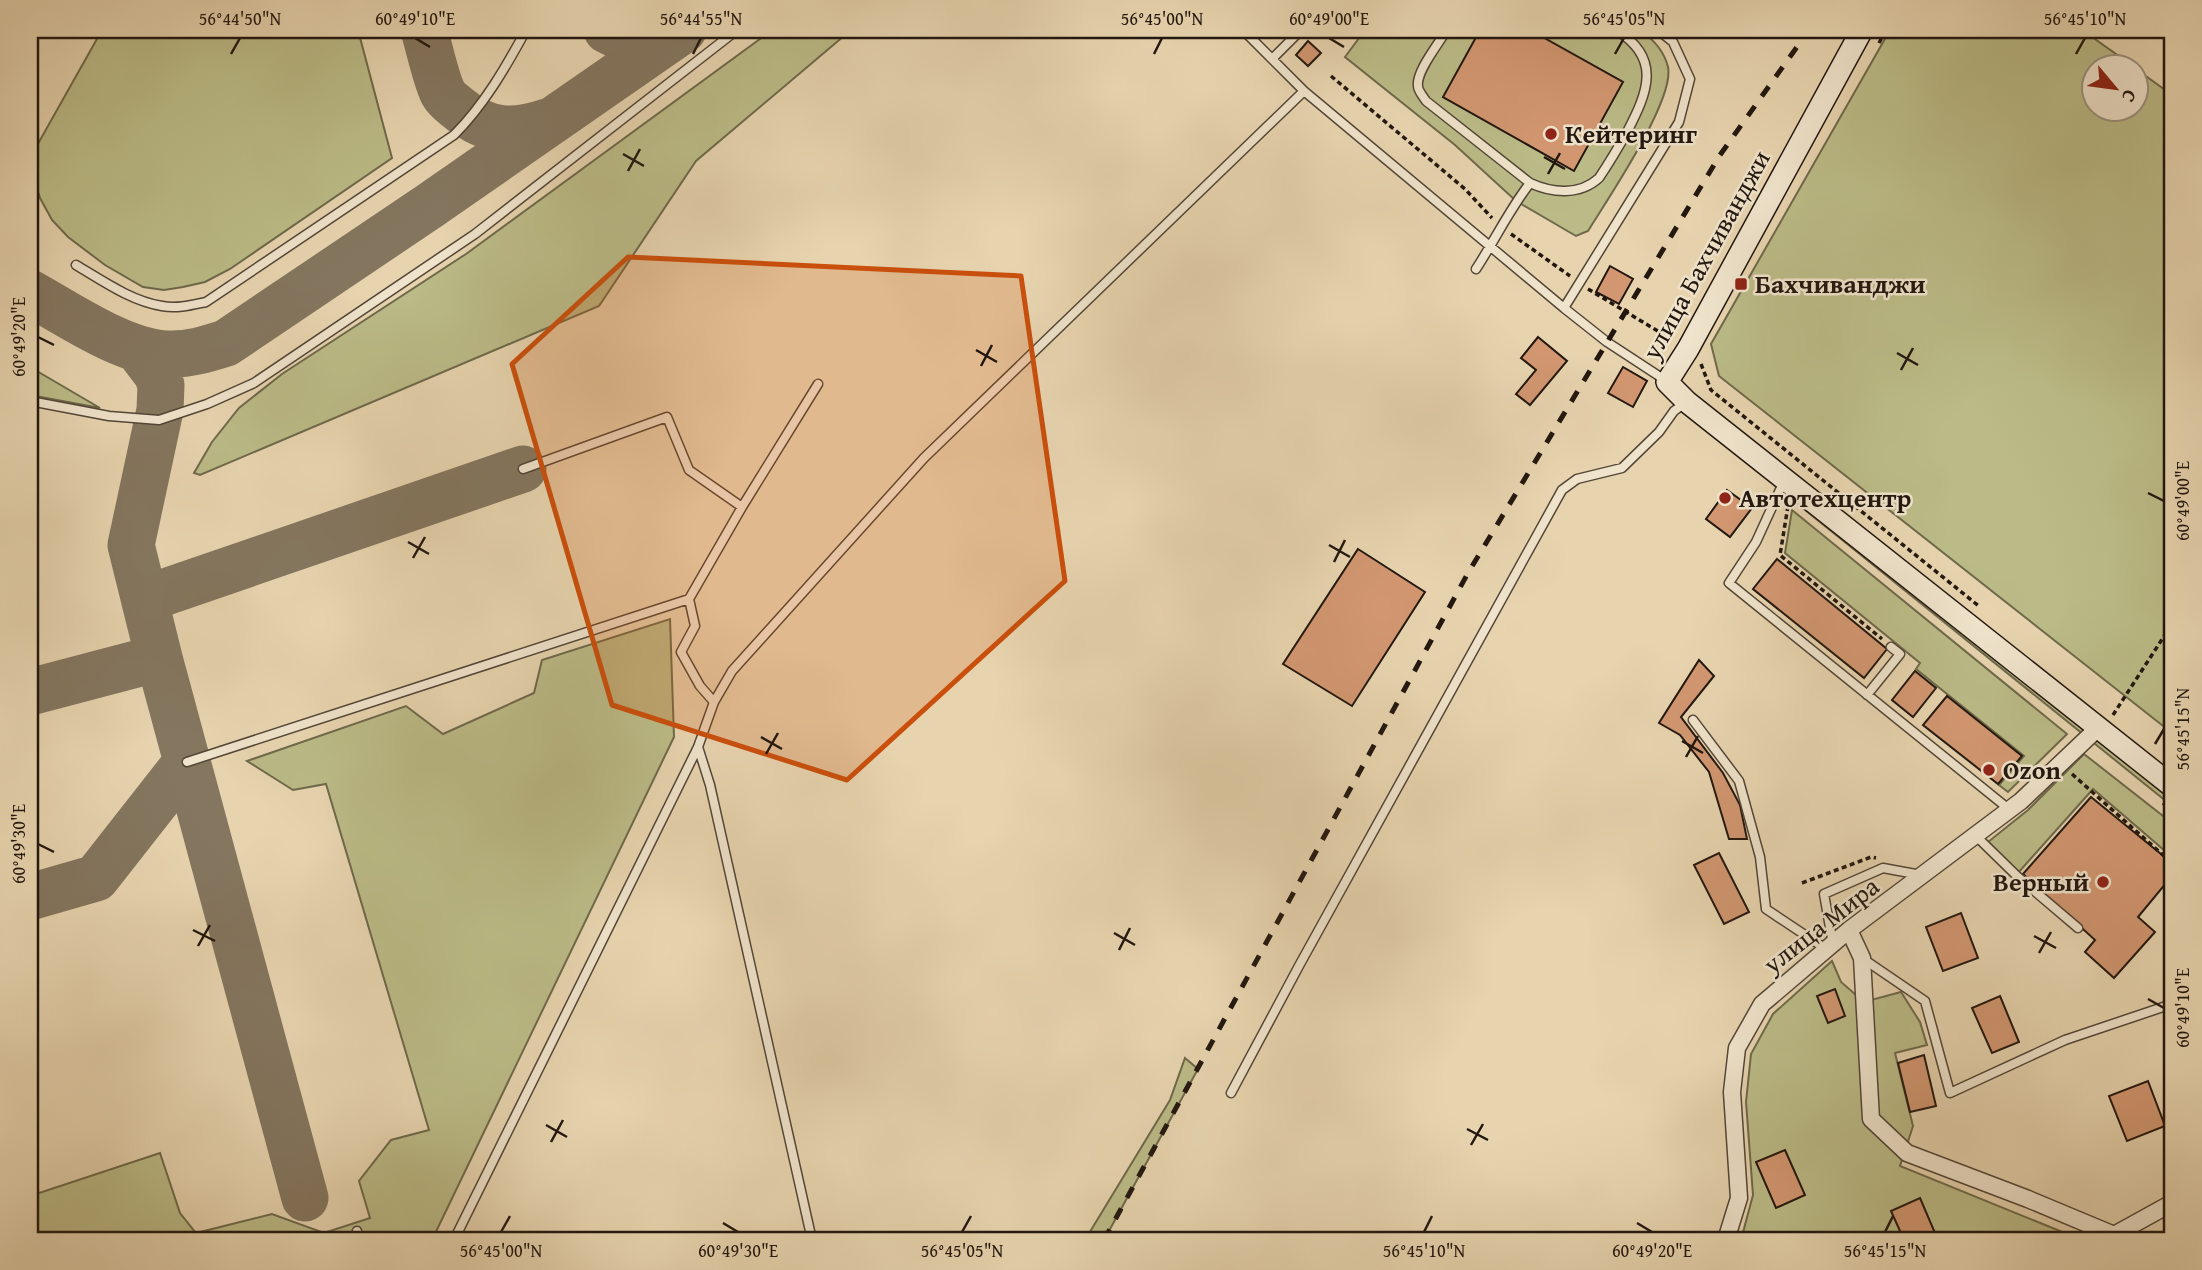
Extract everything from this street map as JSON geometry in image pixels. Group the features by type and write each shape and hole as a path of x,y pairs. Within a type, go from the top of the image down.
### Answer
{"main road":[{"name":"улица Бахчиванджи","path":"1862,30 1688,349 1667,382 1787,489 2106,721 2172,786"}],"street":[{"name":"улица Мира","path":"1726,1240 1739,1198 1732,1092 1737,1048 1762,1004 1849,930 2010,810 2106,721"},
{"path":"1849,930 1862,958 1871,1119 1907,1153 2028,1199 2113,1238 2172,1203"}],"lane":[{"path":"76,265 136,298 162,307 183,307 206,302 454,135 471,118 526,30"},
{"path":"30,401 109,416 159,420 207,404 254,383 475,234 737,30"},
{"path":"1243,30 1304,91 1564,308 1606,342 1667,382"},
{"path":"1273,58 1301,30"},
{"path":"1430,30 1445,32 1417,82 1426,101 1530,183 1544,190 1557,191 1573,190 1592,184 1599,178 1640,108 1648,81 1645,60 1638,48 1616,30"},
{"path":"1564,308 1679,122 1690,79 1673,42 1658,30"},
{"path":"454,1240 698,747 714,702 732,671 924,457 1304,91"},
{"path":"1476,268 1492,246 1516,201 1530,183"},
{"path":"187,762 689,599 818,384"},
{"path":"1231,1093 1562,490 1577,479 1622,468 1659,432 1674,411 1687,402"},
{"path":"523,469 667,417 688,470 742,508"},
{"path":"1787,489 1730,583 2010,810"},
{"path":"689,599 695,626 681,652 700,686 714,702"},
{"path":"1867,695 1900,654 1891,647"},
{"path":"1693,720 1739,781 1759,857 1766,909 1830,947"},
{"path":"698,747 710,785 812,1240"},
{"path":"1976,836 2018,877 2078,928"},
{"path":"1830,947 1824,894 1883,868 1924,876"},
{"path":"1862,958 1925,1001 1950,1094 2066,1040 2172,1004"}],"path":[{"path":"1873,53 1886,30"},
{"path":"1700,359 1711,390 1983,610"},
{"path":"1787,489 1780,555 1891,647"},
{"path":"2106,721 2171,627"}],"highlighted area":[{"path":"628,257 1021,276 1065,581 847,780 612,705 512,364"}],"green space":[{"path":"102,30 358,30 392,158 230,269 205,282 164,290 143,287 105,265 68,237 52,220 40,198 32,173 35,149"},
{"path":"768,30 851,30 696,161 599,306 200,475 194,473 212,442 239,408 282,374 466,254 764,36"},
{"path":"1365,30 1639,30 1653,41 1664,56 1668,67 1667,82 1651,125 1624,174 1588,231 1576,236 1516,201 1455,145 1345,57"},
{"path":"1890,30 2082,30 2113,52 2080,52 2080,122 2150,122 2150,79 2172,95 2172,733 1719,376 1711,344"},
{"path":"30,367 100,408 30,395"},
{"path":"1799,489 2172,792 2172,806 1794,501"},
{"path":"1792,510 2067,734 2008,792 1999,785 2024,756 1916,669 1920,663 1785,553"},
{"path":"670,619 674,737 432,1240 30,1240 30,1196 160,1153 180,1213 196,1233 272,1214 324,1233 370,1218 359,1181 391,1140 429,1130 326,784 293,790 247,761 406,706 443,734 534,693 542,660"},
{"path":"2084,754 2172,823 2172,857 2093,789 2018,873 1988,842 2028,810"},
{"path":"1832,961 1841,982 1864,1002 1901,992 1920,1022 1927,1045 1895,1053 1913,1126 1900,1166 2082,1240 1741,1240 1753,1195 1746,1102 1751,1054 1773,1014"},
{"path":"1185,1058 1198,1069 1104,1240 1085,1240 1170,1100"}],"building":[{"name":"Кейтеринг","path":"1480,30 1530,30 1623,82 1574,171 1443,97"},
{"path":"1308,41 1321,53 1308,66 1296,55"},
{"path":"1610,266 1633,279 1619,304 1596,292"},
{"path":"1538,337 1567,361 1530,405 1516,394 1536,370 1521,358"},
{"path":"1623,367 1647,381 1633,407 1608,393"},
{"path":"1727,490 1752,508 1730,537 1706,519"},
{"path":"1358,549 1425,592 1352,706 1283,664"},
{"path":"1777,559 1887,649 1864,678 1753,589"},
{"path":"1699,660 1714,676 1681,717 1723,773 1740,805 1747,839 1729,839 1709,772 1680,735 1659,723"},
{"path":"1915,671 1936,688 1913,717 1892,700"},
{"path":"1947,696 2022,756 1998,784 1923,725"},
{"path":"2091,797 2172,863 2172,876 2138,917 2155,932 2114,978 2085,952 2095,940 2023,874"},
{"path":"1719,853 1749,912 1724,924 1694,865"},
{"path":"1961,913 1978,958 1943,971 1926,927"},
{"path":"1835,989 1845,1016 1828,1023 1817,996"},
{"path":"2000,996 2019,1042 1992,1053 1972,1008"},
{"path":"1924,1055 1936,1106 1910,1112 1898,1063"},
{"path":"2148,1081 2165,1126 2127,1141 2109,1096"},
{"path":"1785,1150 1805,1195 1776,1208 1756,1162"},
{"path":"1920,1198 1938,1240 1904,1240 1891,1211"}],"taxiway":[{"path":"424,30 443,93 469,117 502,129 525,128 550,121"},
{"path":"607,30 639,46 660,46"},
{"path":"30,293 115,340 151,352 183,354 226,343 683,30"},
{"path":"138,349 157,374 161,385 160,410 131,545 305,1198"},
{"path":"145,599 523,469"},
{"path":"30,692 159,658"},
{"path":"30,897 96,878 187,762"}],"railway":[{"path":"1104,1240 1468,573 1720,155 1809,30"}],"place":[{"name":"Кейтеринг","path":"1551,134"},
{"name":"Бахчиванджи","path":"1741,284"},
{"name":"Автотехцентр","path":"1725,498"},
{"name":"Ozon","path":"1989,770"},
{"name":"Верный","path":"2103,882"}]}
